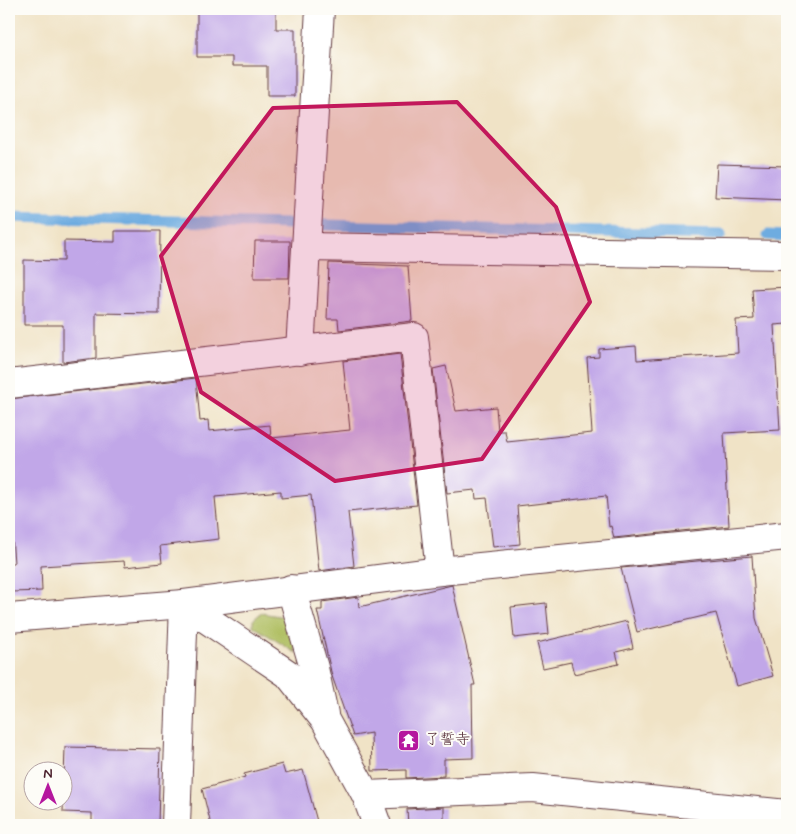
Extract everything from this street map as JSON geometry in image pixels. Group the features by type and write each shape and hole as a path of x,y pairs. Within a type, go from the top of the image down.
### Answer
{"street":[{"path":"300,350 320,9"},
{"path":"307,232 787,254"},
{"path":"9,384 414,337 440,571"},
{"path":"9,618 184,604 440,571 787,536"},
{"path":"291,589 314,668 325,720"},
{"path":"184,604 288,674 325,720 366,795 377,825"},
{"path":"176,825 184,604"},
{"path":"366,795 533,788 787,814"}],"highlighted area":[{"path":"457,102 556,207 590,302 482,459 335,481 201,392 161,256 273,108"}],"green space":[{"path":"261,613 291,618 296,653 253,626 253,620"}],"building":[{"path":"197,9 276,9 276,29 295,29 295,96 267,96 267,66 232,66 232,57 197,57"},
{"path":"717,164 787,166 787,200 715,197"},
{"path":"115,231 160,231 159,314 96,313 96,358 63,362 63,325 24,325 24,260 64,261 64,241 115,242"},
{"path":"255,241 290,241 289,278 254,278"},
{"path":"329,263 408,266 412,321 339,330 338,319 327,319"},
{"path":"787,287 787,324 774,325 780,430 724,433 729,526 614,538 611,526 609,527 606,496 517,506 520,544 493,547 487,498 476,499 475,490 447,493 433,369 446,366 456,411 496,407 498,431 505,431 507,442 592,433 587,358 599,357 599,349 636,346 637,360 738,353 736,320 754,319 752,289"},
{"path":"400,354 417,505 348,512 354,566 319,571 311,495 281,498 281,491 215,497 219,539 160,546 162,563 125,567 124,561 41,566 42,591 11,592 9,563 14,563 9,494 9,399 196,378 200,421 208,420 209,431 270,425 271,438 350,430 343,361"},
{"path":"752,556 756,618 773,676 737,686 716,613 637,632 621,568"},
{"path":"452,585 475,685 472,685 473,758 444,759 444,776 406,778 406,770 372,771 371,733 353,736 332,676 317,610 322,610 322,602 358,597 359,607"},
{"path":"546,603 549,634 514,638 511,607"},
{"path":"627,621 633,648 616,652 619,664 574,674 571,662 543,668 537,643"},
{"path":"65,747 160,749 158,825 92,825 92,813 63,812 72,812 72,762 65,762"},
{"path":"282,764 285,774 303,770 318,825 211,825 202,789 245,777 244,774"},
{"path":"444,807 444,825 408,825 407,809"}],"waterway":[{"path":"9,217 721,235"},
{"path":"768,235 787,236"}],"place":[{"name":"了誓寺","path":"409,740"}]}
